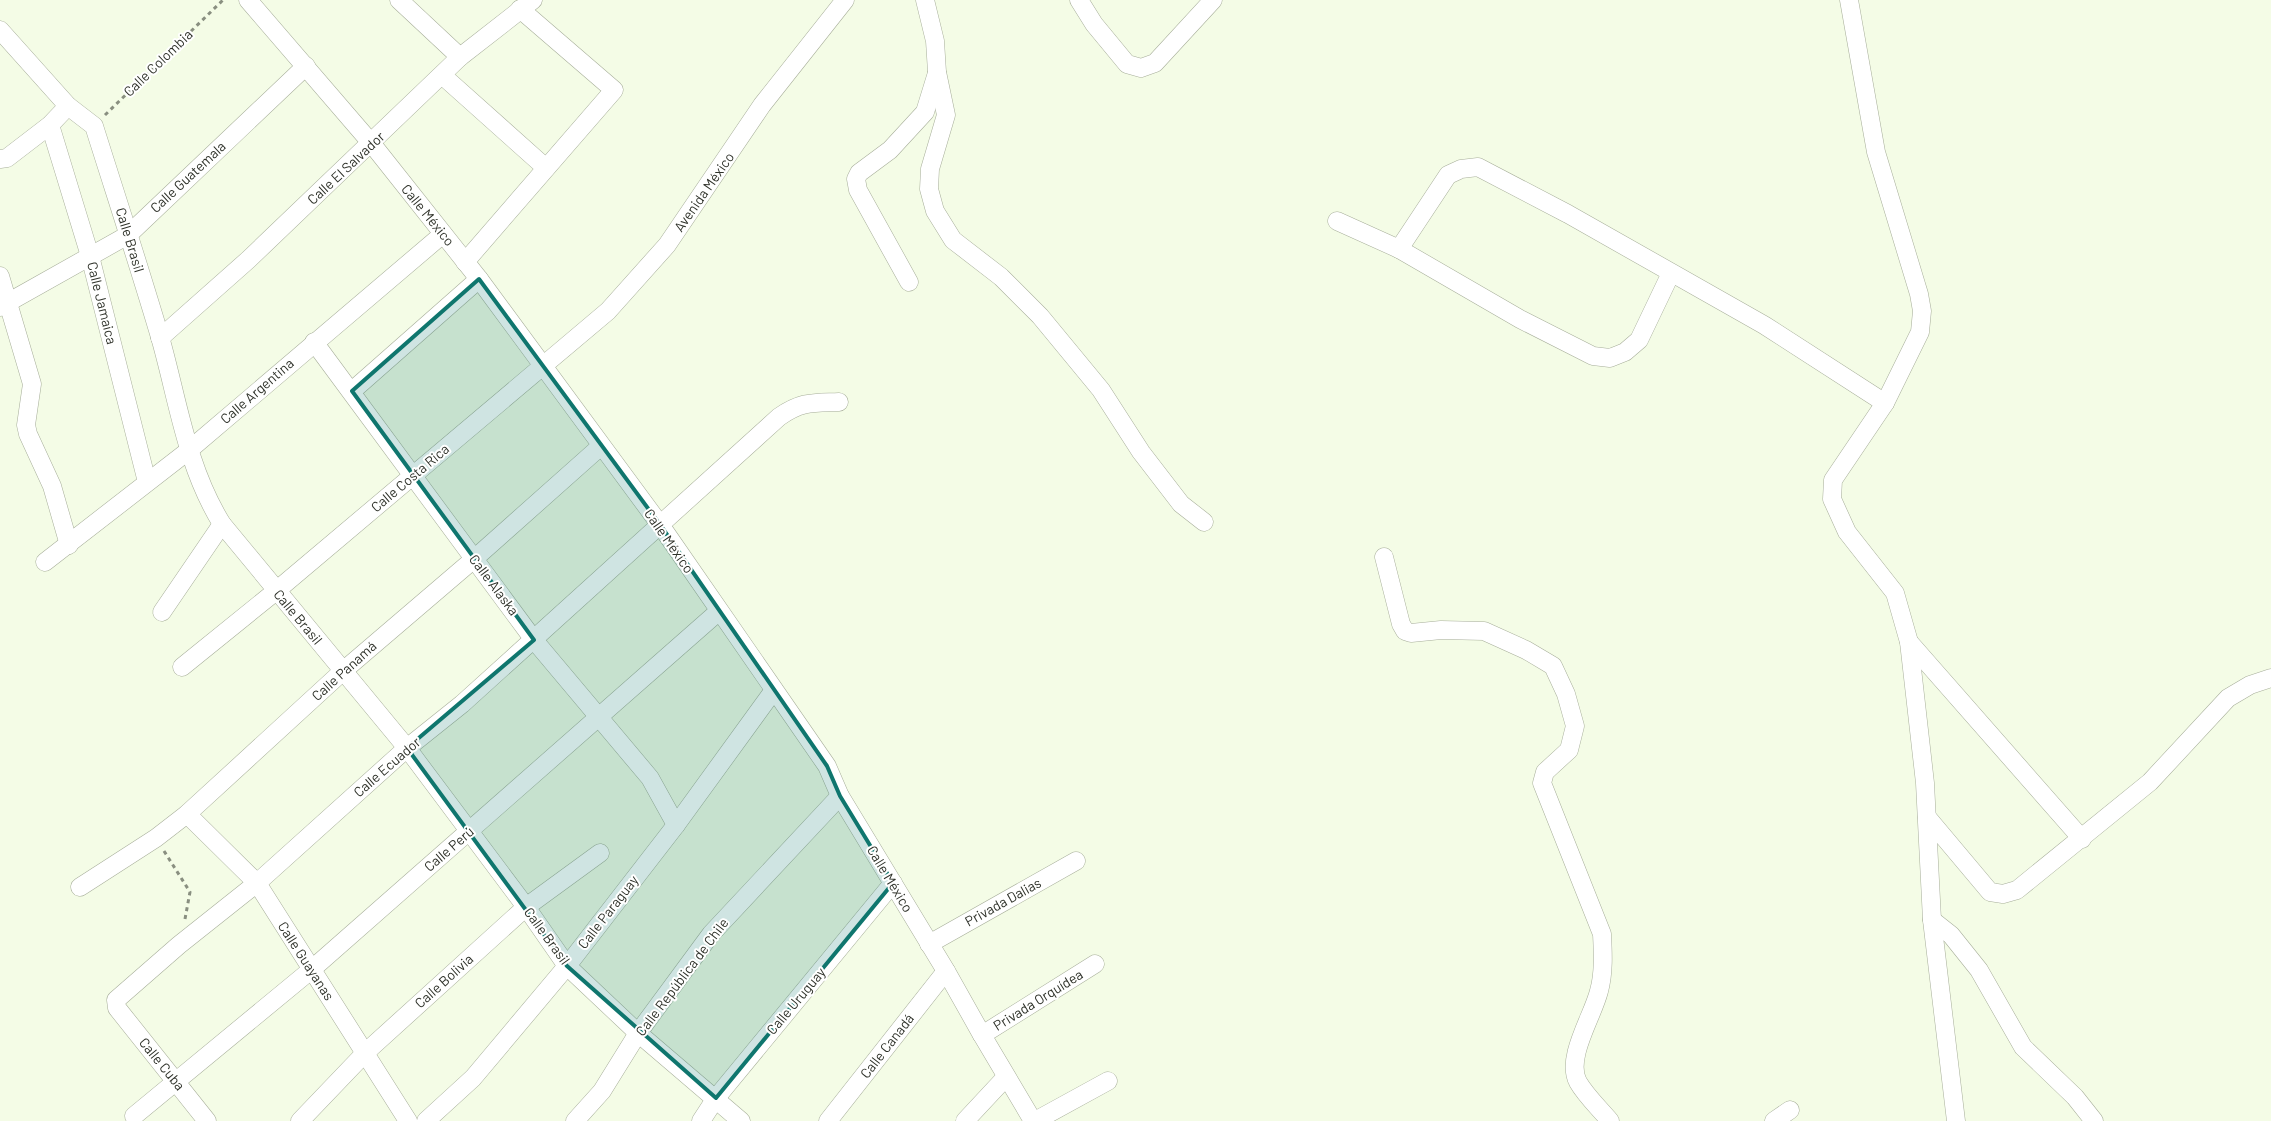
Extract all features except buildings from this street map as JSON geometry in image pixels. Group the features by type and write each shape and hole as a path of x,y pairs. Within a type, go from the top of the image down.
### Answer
{"street":[{"name":"Calle México","path":"248,0 372,144 479,279 661,526 718,612 827,766 840,796 946,971 1006,1078 1034,1121"},
{"path":"399,0 460,57"},
{"name":"Avenida México","path":"542,366 608,311 667,245 762,104 845,0"},
{"path":"925,0 936,41 937,72 946,115 930,169 929,189 935,211 953,240 1001,277 1040,316 1100,390 1141,452 1181,504 1204,522"},
{"path":"1079,0 1094,24 1127,64 1141,68 1155,64 1213,0"},
{"path":"1849,0 1876,152 1919,294 1922,311 1920,332 1885,403 1832,480 1832,499 1847,532 1895,593 1909,642 1925,783 1932,920 1956,1121"},
{"path":"465,262 614,90 526,4"},
{"name":"Calle El Salvador","path":"160,338 248,260 372,144 443,76 460,57 526,4"},
{"path":"0,30 68,106 94,126"},
{"name":"Calle Guatemala","path":"4,305 128,235 306,66"},
{"path":"909,282 858,190 856,180 859,173 890,150 924,112 937,72"},
{"path":"443,76 546,168"},
{"path":"0,159 7,158 50,125 68,106"},
{"name":"Calle Jamaica","path":"50,125 90,256 147,482"},
{"name":"Calle Brasil","path":"94,126 160,338 188,451 210,505 222,524 407,748 526,907 567,966 638,1033 741,1121"},
{"path":"1399,249 1448,175 1461,169 1478,167 1568,214 1764,325 1885,403"},
{"path":"1337,221 1399,249 1520,319 1593,356 1610,358 1625,352 1639,340 1671,273"},
{"name":"Calle Argentina","path":"46,562 188,451 443,234"},
{"path":"0,276 4,305 32,384 26,425 28,434 52,486 69,545"},
{"path":"352,391 479,279"},
{"name":"Calle Alaska","path":"314,342 534,640 600,716 650,778 676,826"},
{"name":"Calle Costa Rica","path":"182,667 276,591 542,366"},
{"name":"Calle Ecuador","path":"117,1008 116,1000 179,945 257,883 407,748 462,704 661,526 779,417 793,407 804,404 839,402"},
{"name":"Calle Panamá","path":"80,887 156,838 187,814 343,671 474,560 601,446"},
{"path":"162,612 222,524"},
{"path":"1384,557 1401,624 1405,631 1412,633 1441,630 1484,631 1526,650 1554,666 1566,694 1574,726 1569,750 1545,772 1542,783 1602,934 1604,958 1599,991 1576,1056 1574,1068 1578,1082 1610,1121"},
{"name":"Calle Perú","path":"134,1116 311,970 718,612"},
{"path":"1909,642 2082,839"},
{"path":"1927,817 1990,892 2003,894 2017,890 2150,782 2228,698 2250,685 2271,678"},
{"name":"Calle Paraguay","path":"426,1121 473,1078 567,966 676,826 774,690"},
{"name":"Calle República de Chile","path":"575,1121 602,1091 638,1033 711,934 840,796"},
{"name":"Calle Guayanas","path":"187,814 257,883 311,970 366,1052 408,1121"},
{"name":"Calle Bolivia","path":"300,1121 366,1052 526,907 600,853"},
{"name":"Privada Dalias","path":"929,944 1076,861"},
{"name":"Calle Uruguay","path":"701,1121 716,1098 893,883"},
{"path":"1932,920 1951,935 1979,970 2023,1047 2074,1097 2094,1121"},
{"name":"Privada Orquídea","path":"982,1035 1096,964"},
{"name":"Calle Canadá","path":"828,1121 946,971"},
{"name":"Calle Cuba","path":"117,1008 207,1121"},
{"path":"965,1121 1006,1078"},
{"path":"1034,1121 1108,1081"},
{"path":"1774,1121 1790,1110"}],"path":[{"name":"Calle Colombia","path":"94,126 223,0"},
{"path":"156,838 190,892 179,945"}],"highlighted area":[{"path":"479,279 661,526 827,766 840,796 893,883 716,1098 567,966 407,748 534,640 352,391"}]}
